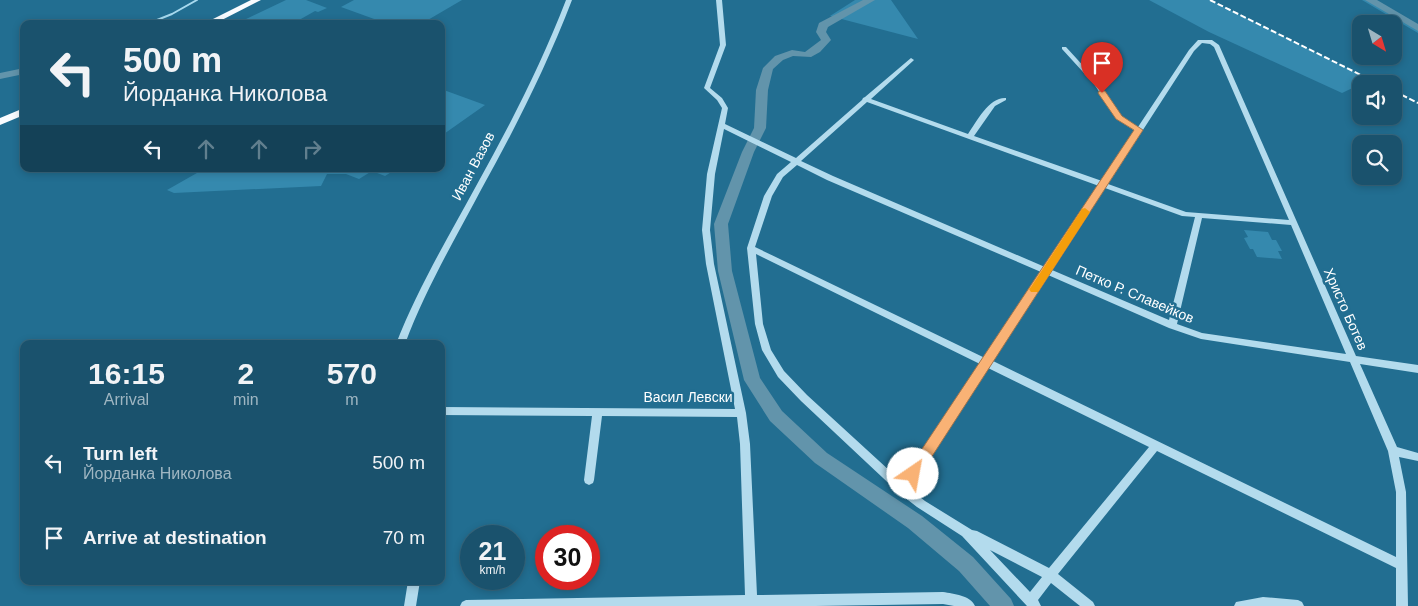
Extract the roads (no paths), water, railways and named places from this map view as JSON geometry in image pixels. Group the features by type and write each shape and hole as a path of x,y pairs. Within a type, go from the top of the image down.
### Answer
{"main road":[{"path":"215,20 257,0"},
{"path":"0,122 20,113"}],"street":[{"name":"Иван Вазов","path":"402,340 424,291 518,113 558,30 569,0"},
{"path":"719,0 723,44 707,88 724,104 722,125 711,174 706,230 710,264 741,413"},
{"name":"Христо Ботев","path":"1139,130 1196,43 1200,40 1217,46 1393,452 1401,492 1402,606"},
{"path":"902,490 1139,130 1119,118 1096,83 1064,48"},
{"path":"911,60 780,176 768,196 751,248 759,324 768,350 781,374 902,490 966,532 1050,575 1088,606"},
{"path":"865,99 1173,210 1199,215 1294,223"},
{"path":"969,136 993,105 1004,99"},
{"name":"Петко Р. Славейков","path":"722,125 795,162 1172,326 1202,336 1418,369"},
{"path":"1172,326 1199,215"},
{"path":"751,248 1401,565"},
{"name":"Васил Левски","path":"445,410 741,413 746,444 751,603"},
{"path":"589,480 598,412"},
{"path":"966,532 1033,603 1050,575 1082,534 1122,490 1156,445"},
{"path":"1393,452 1418,457"},
{"path":"410,606 413,585"},
{"path":"466,606 751,603 943,598 963,602 969,606"},
{"path":"1240,606 1263,603 1298,606"}],"waterway":[{"path":"157,20 197,0"},
{"path":"870,0 823,25 821,32 826,40 816,50 807,55 792,53 779,58 768,68 762,90 760,128 748,152 721,224 725,271 752,380 776,416 821,458 915,522 966,564 1004,606"},
{"path":"1370,0 1418,28"},
{"path":"0,76 20,72"}],"railway":[{"path":"1210,0 1361,75"},
{"path":"1402,95 1418,103"}]}
